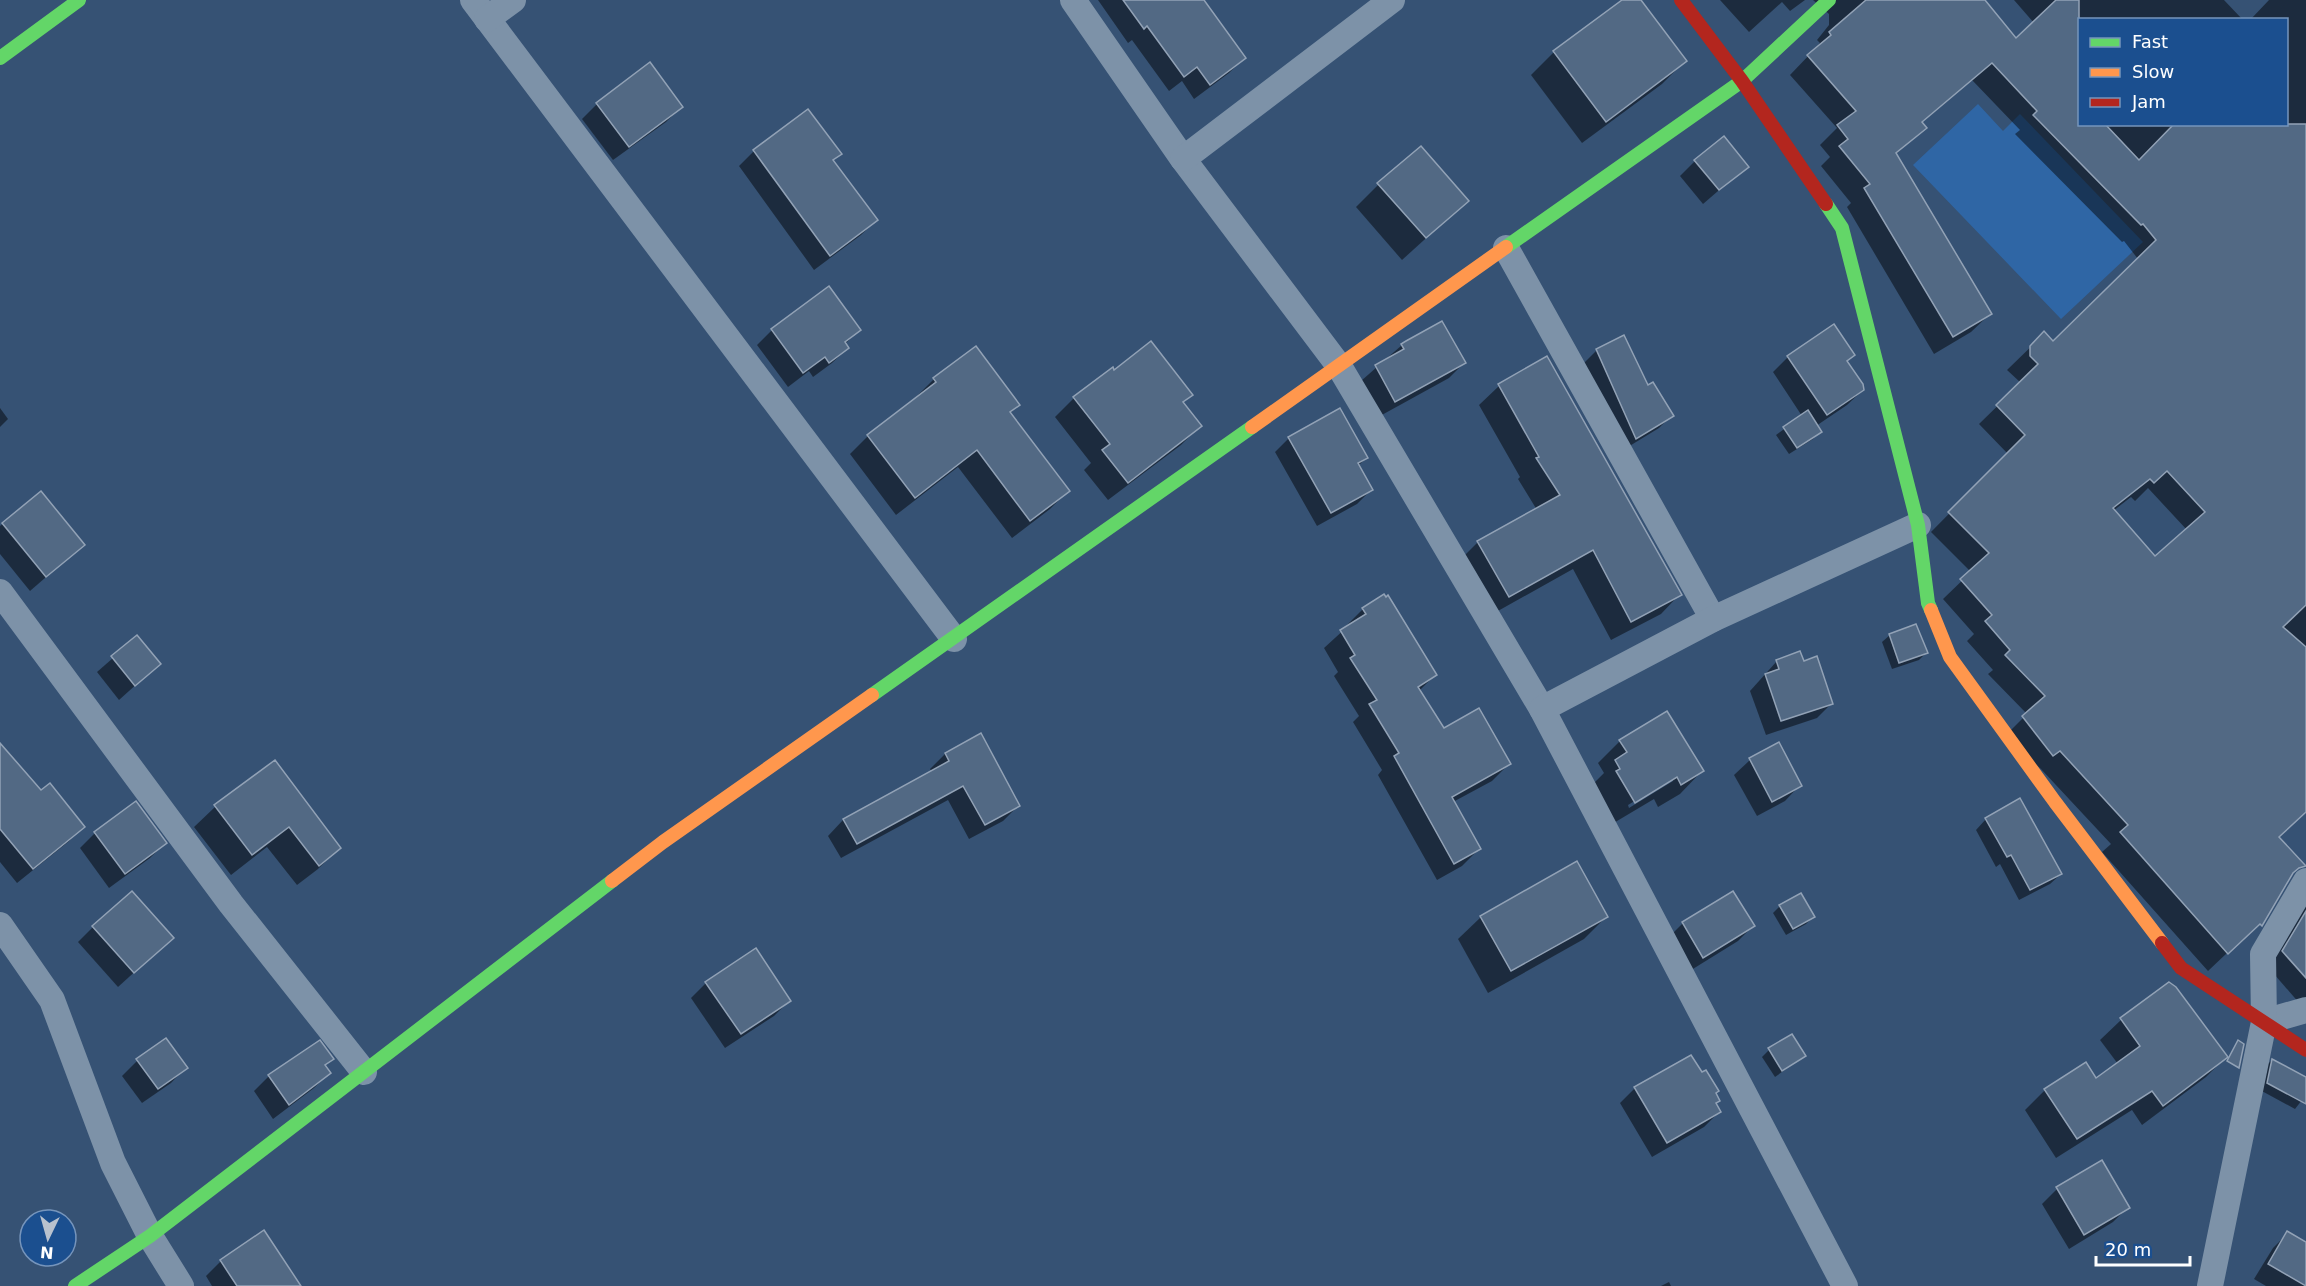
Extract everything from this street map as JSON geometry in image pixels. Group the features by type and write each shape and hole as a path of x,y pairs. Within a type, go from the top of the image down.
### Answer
{"street":[{"path":"0,58 79,0"},
{"path":"513,0 480,9 954,639"},
{"path":"1073,0 1183,159 1339,366 1542,709 1845,1286"},
{"path":"1681,0 1742,81 1842,228 1918,525 1928,603 1950,657 2055,802 2181,968 2306,1050"},
{"path":"75,1286 150,1236 663,842 954,639 1742,81 1829,0"},
{"path":"1183,159 1383,2"},
{"path":"1506,248 1713,619"},
{"path":"1542,709 1713,619 1918,525"},
{"path":"0,592 231,904 364,1072"},
{"path":"2210,1286 2264,1022 2263,954 2306,881"},
{"path":"0,925 52,1000 113,1163 150,1236 181,1286"},
{"path":"2264,1022 2306,1010"}],"shaded area":[{"path":"1978,104 2003,131 2020,114 2143,242 2061,319 1913,165"}],"building":[{"path":"1123,0 1204,0 1246,58 1210,85 1197,67 1184,77 1147,26 1144,29"},
{"path":"1622,0 1641,0 1687,61 1606,122 1553,51"},
{"path":"1866,0 1985,0 2016,38 2056,0 2079,0 2078,126 2107,126 2139,160 2172,126 2306,124 2306,605 2283,627 2306,647 2306,812 2279,837 2306,866 2293,873 2262,926 2260,924 2228,954 2120,832 2128,825 2060,751 2053,756 2022,716 2045,696 2005,655 2010,650 1985,621 1992,615 1960,579 1989,553 1948,512 2025,435 1996,405 2038,364 2030,356 2030,346 2044,331 2053,341 2156,240 2143,224 2141,225 2033,115 2037,111 1992,63 1922,122 1927,128 1896,153 1992,314 1953,337 1864,188 1870,184 1839,146 1848,139 1837,125 1856,111 1807,55 1831,35 1829,32","holes":["2167,471 2205,512 2155,556 2113,508 2150,479 2154,483"]},
{"path":"650,62 683,107 629,147 596,103"},
{"path":"808,109 842,154 833,160 878,220 830,256 753,150"},
{"path":"1724,136 1749,167 1719,190 1694,160"},
{"path":"1421,146 1469,201 1426,238 1377,183"},
{"path":"829,286 861,330 845,342 849,348 829,363 825,357 803,373 771,329"},
{"path":"1442,321 1466,363 1395,402 1375,365 1404,349 1401,344"},
{"path":"1834,324 1855,355 1847,361 1863,384 1864,390 1827,415 1787,356"},
{"path":"1624,335 1648,385 1653,382 1674,416 1636,439 1596,349"},
{"path":"1151,341 1193,395 1183,402 1202,426 1128,483 1102,450 1110,444 1073,397 1113,367 1114,370"},
{"path":"976,346 1020,405 1010,412 1070,491 1030,521 977,450 915,498 867,435 936,382 933,378"},
{"path":"1547,356 1682,595 1631,622 1593,550 1509,597 1477,541 1560,495 1536,458 1539,457 1498,384"},
{"path":"1340,408 1368,458 1358,463 1373,490 1331,513 1288,437"},
{"path":"1808,410 1822,432 1797,448 1783,427"},
{"path":"41,491 85,545 46,577 2,523"},
{"path":"1384,594 1386,597 1388,595 1437,675 1418,687 1444,728 1479,708 1511,764 1452,797 1481,849 1454,864 1394,756 1399,753 1369,704 1377,700 1350,658 1355,655 1340,630 1366,614 1362,608"},
{"path":"1916,624 1928,653 1899,663 1889,634"},
{"path":"137,635 161,664 135,686 111,656"},
{"path":"1800,651 1804,661 1817,656 1833,704 1781,721 1765,674 1779,669 1776,660"},
{"path":"1667,711 1704,771 1681,785 1677,777 1635,803 1616,771 1620,769 1615,760 1627,752 1619,740"},
{"path":"981,733 1020,806 985,825 963,786 857,844 843,819 949,761 945,753"},
{"path":"1779,742 1802,786 1772,802 1749,758"},
{"path":"0,743 41,790 50,783 85,827 33,869 0,829"},
{"path":"275,760 341,848 319,866 289,827 252,855 214,805"},
{"path":"2020,798 2062,874 2030,890 2011,855 2007,857 1985,818"},
{"path":"136,801 167,843 125,874 94,832"},
{"path":"1577,861 1608,917 1511,971 1480,916"},
{"path":"132,891 174,938 134,973 92,926"},
{"path":"1733,891 1755,926 1703,958 1682,922"},
{"path":"1801,893 1815,917 1793,929 1779,905"},
{"path":"2306,911 2306,978 2282,951"},
{"path":"756,948 791,1001 741,1034 705,982"},
{"path":"2169,982 2176,987 2228,1057 2163,1106 2152,1091 2077,1139 2044,1089 2086,1062 2096,1078 2140,1046 2120,1018"},
{"path":"1792,1034 1806,1056 1782,1071 1768,1048"},
{"path":"166,1038 188,1068 158,1089 136,1059"},
{"path":"320,1040 334,1059 325,1065 331,1073 289,1105 268,1075"},
{"path":"2238,1040 2244,1044 2239,1068 2227,1061"},
{"path":"1691,1055 1702,1072 1706,1070 1719,1091 1716,1093 1720,1101 1716,1103 1721,1112 1667,1143 1634,1087"},
{"path":"2272,1059 2306,1077 2306,1104 2267,1083"},
{"path":"2102,1160 2130,1208 2084,1235 2056,1187"},
{"path":"264,1230 301,1286 237,1286 220,1260"},
{"path":"2287,1231 2306,1242 2306,1286 2268,1264"}],"traffic: fast":[{"path":"0,58 79,0"},
{"path":"1506,247 1742,81 1829,0"},
{"path":"1826,204 1842,228 1918,525 1928,603 1931,610"},
{"path":"872,695 1252,427"},
{"path":"75,1286 150,1236 612,881"}],"traffic: slow":[{"path":"1252,427 1506,247"},
{"path":"1931,610 1950,657 2055,802 2162,943"},
{"path":"612,881 663,842 872,695"}],"traffic: jam":[{"path":"1681,0 1742,81 1826,204"},
{"path":"2162,943 2181,968 2306,1050"}]}
